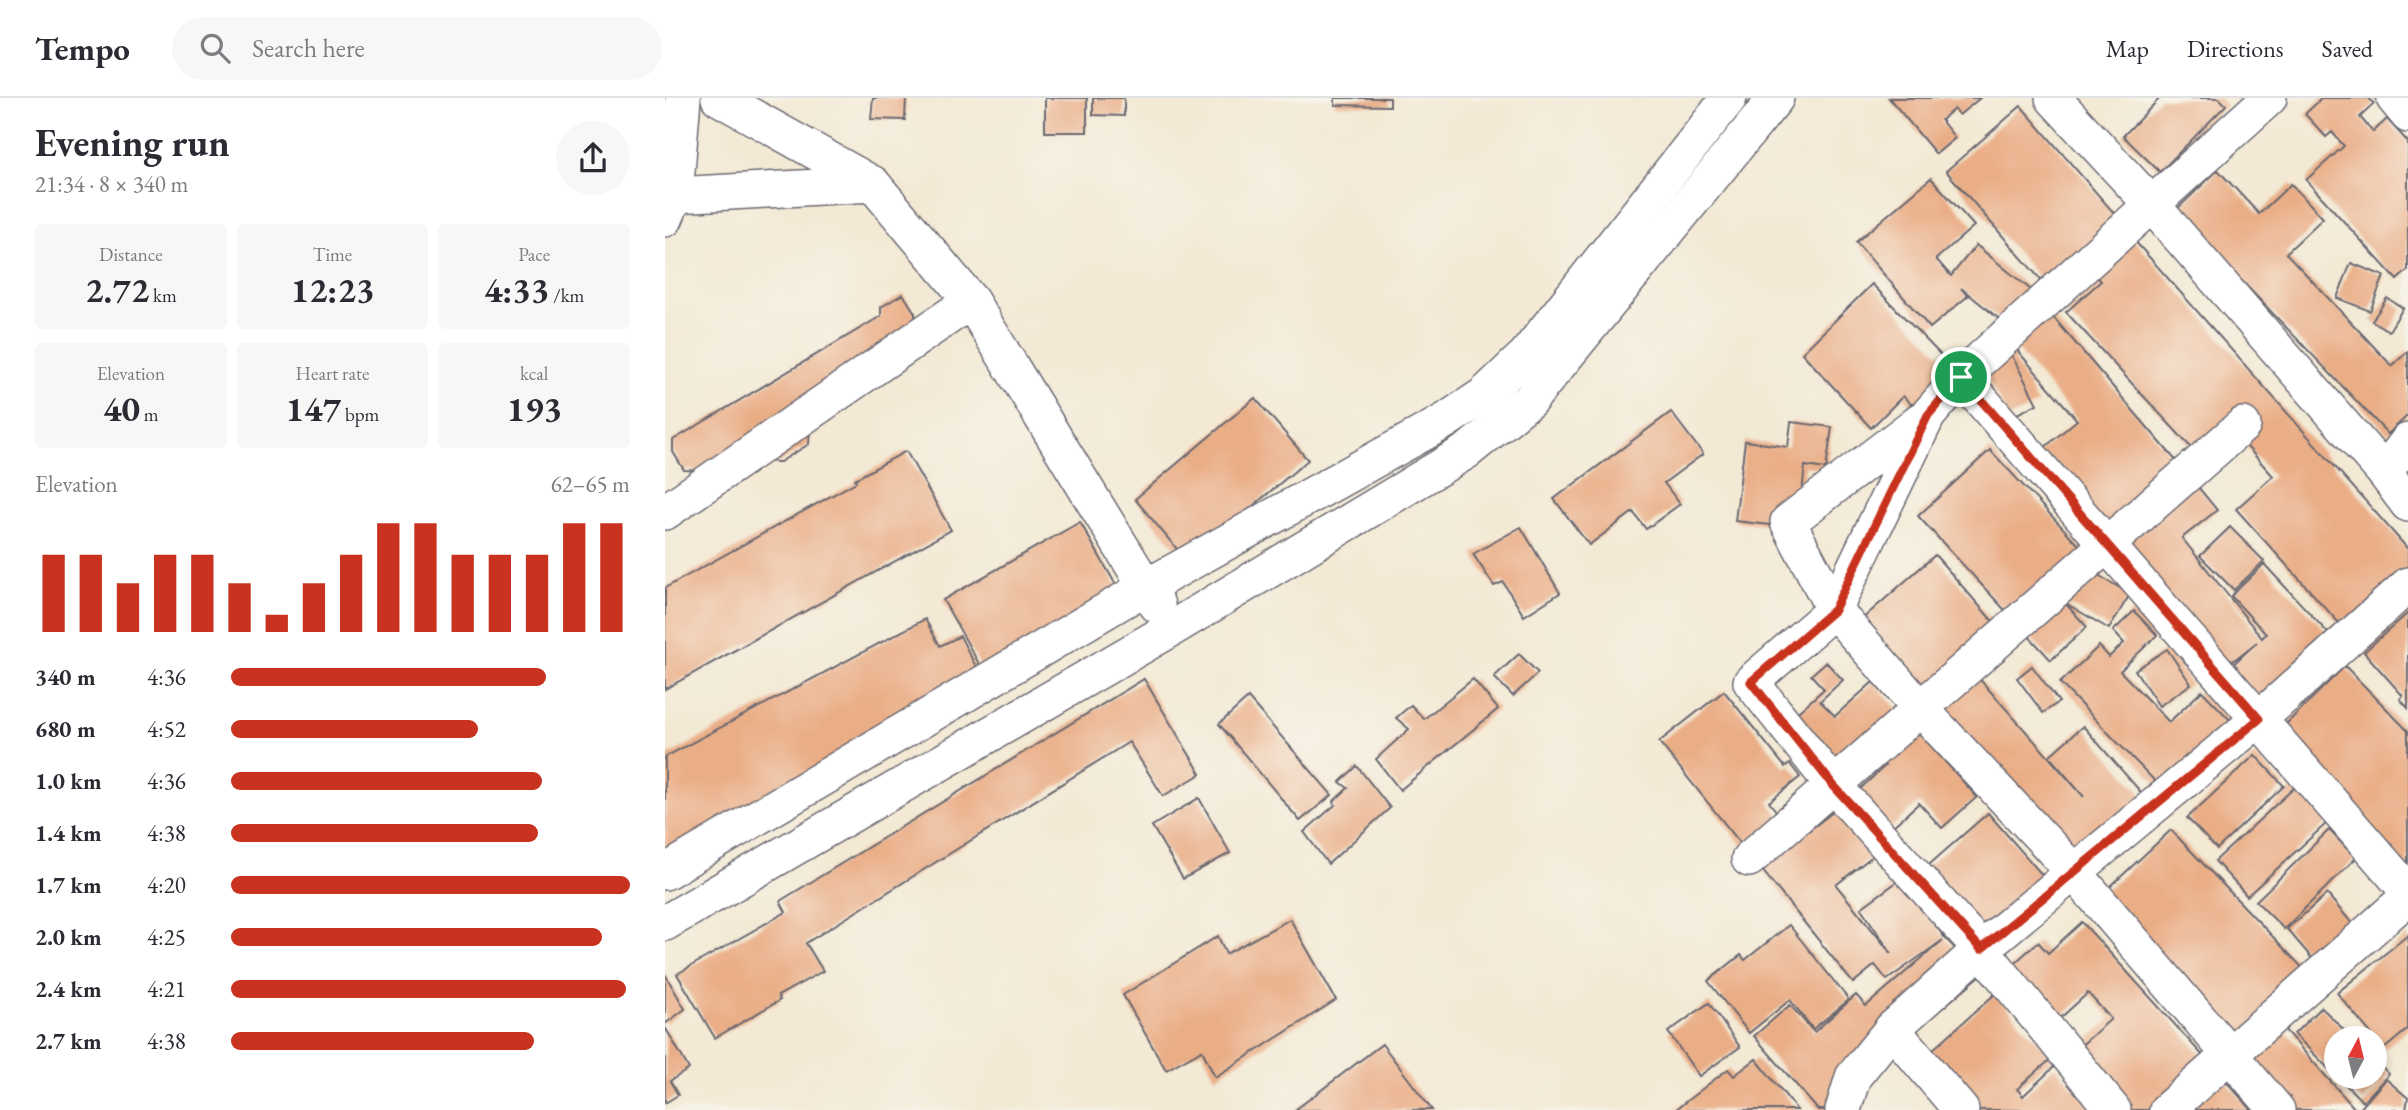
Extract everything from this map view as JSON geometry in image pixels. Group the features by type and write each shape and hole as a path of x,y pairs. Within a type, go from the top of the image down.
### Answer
{"street":[{"path":"683,98 668,211 873,184"},
{"path":"719,98 873,184 971,301 1171,629"},
{"path":"665,872 1146,587 1445,421 1484,395 1526,355 1729,98"},
{"path":"665,923 1171,629 1467,451 1500,427 1530,400 1776,98"},
{"path":"2053,98 2152,205 2384,471 2408,504"},
{"path":"2269,98 1961,377 1928,415 1788,522 1834,610 1920,708 2073,871 2228,1056 2277,1110"},
{"path":"2394,98 2408,115"},
{"path":"665,512 971,301"},
{"path":"1961,377 2408,891"},
{"path":"1928,415 1834,610 1751,682 1833,785 1981,949 2113,1110"},
{"path":"1749,859 2243,425"},
{"path":"2384,471 2408,441"},
{"path":"1843,1110 1853,1077 1892,1029 2073,871 2259,719 2408,585"},
{"path":"2167,1110 2408,897"},
{"path":"1892,1029 1961,1110"}],"building":[{"path":"873,98 906,98 905,120 871,119"},
{"path":"1045,98 1087,98 1087,132 1045,132"},
{"path":"1093,98 1124,98 1124,116 1093,115"},
{"path":"1335,98 1390,98 1390,106 1335,105"},
{"path":"1889,98 1980,98 1959,115 1954,109 1941,120 1955,138 1936,154"},
{"path":"2160,98 2219,98 2226,105 2160,172 2123,136"},
{"path":"2322,98 2369,98 2374,104 2360,117 2373,132 2387,119 2408,142 2408,270 2397,280 2306,180 2344,146 2332,132 2326,137 2305,114"},
{"path":"2021,106 2127,228 2047,287 1946,171"},
{"path":"2218,170 2259,214 2291,184 2323,218 2286,253 2392,366 2408,351 2408,415 2388,434 2175,211"},
{"path":"1931,178 1974,226 1936,259 1951,276 1976,245 2041,298 2014,331 1961,288 1968,296 1930,328 1856,242"},
{"path":"2134,240 2408,549 2408,579 2348,633 2236,509 2273,476 2240,439 2209,467 2066,312 2101,281 2095,275"},
{"path":"2351,263 2384,276 2370,311 2337,298"},
{"path":"1872,284 1964,379 1924,417 1903,396 1871,428 1802,353"},
{"path":"903,294 915,313 915,327 810,426 809,444 780,462 759,461 742,472 684,470 673,452 673,440 881,316 881,307"},
{"path":"2387,298 2403,308 2389,331 2372,321"},
{"path":"2048,311 2184,470 2108,535 2038,453 2077,420 2011,343"},
{"path":"2006,344 2037,404 2009,418 1977,360"},
{"path":"1255,398 1308,460 1187,561 1135,499"},
{"path":"1671,412 1703,454 1664,483 1680,504 1646,529 1633,512 1589,545 1554,499"},
{"path":"1791,422 1832,427 1826,469 1805,466 1798,528 1735,521 1745,441 1788,447"},
{"path":"1990,450 2090,557 2054,591 2087,627 2051,660 1918,516"},
{"path":"906,451 951,530 665,689 665,588 856,482 855,479"},
{"path":"2194,482 2217,510 2182,538 2262,638 2266,634 2231,596 2264,564 2339,645 2265,713 2225,672 2257,642 2224,668 2121,541"},
{"path":"1080,522 1120,592 983,671 943,600"},
{"path":"1521,527 1560,593 1524,616 1503,582 1494,586 1473,554"},
{"path":"2230,527 2264,561 2234,590 2200,556"},
{"path":"1935,555 1996,625 1960,657 2084,797 2049,756 2083,726 2153,806 2079,871 1861,620"},
{"path":"2088,569 2130,594 2109,629 2067,604"},
{"path":"2134,611 2157,635 2120,671 2169,722 2202,691 2239,729 2177,804 2060,683 2099,646 2109,657 2124,643 2113,631"},
{"path":"2408,613 2408,708 2400,699 2403,696 2364,652"},
{"path":"925,619 940,646 960,636 982,678 665,858 665,757"},
{"path":"2167,649 2191,684 2159,706 2135,670"},
{"path":"1519,654 1538,673 1513,696 1494,677"},
{"path":"1826,662 1843,680 1820,701 1835,716 1873,682 1977,797 1942,828 1919,803 1882,836 1849,799 1885,766 1875,755 1837,789 1781,727 1824,689 1811,675"},
{"path":"2032,666 2059,702 2043,713 2017,678"},
{"path":"2345,666 2408,731 2408,875 2279,731"},
{"path":"1144,679 1201,774 1163,796 1129,742 806,943 823,971 778,996 780,1000 715,1038 677,974 786,912 780,901"},
{"path":"1473,679 1498,709 1400,790 1376,759 1409,729 1396,718 1411,705 1424,719"},
{"path":"1724,691 1785,767 1790,764 1800,777 1769,802 1798,839 1838,808 1875,854 1836,885 1891,953 1861,908 1901,879 1945,938 1981,975 1823,1110 1818,1110 1754,1036 1790,1005 1814,1032 1856,995 1866,1006 1943,940 1887,980 1875,965 1853,983 1659,742"},
{"path":"1248,698 1332,795 1300,821 1219,724"},
{"path":"2255,755 2284,786 2217,849 2187,818"},
{"path":"1357,766 1390,808 1328,864 1304,832 1335,805 1334,801 1348,788 1340,782"},
{"path":"2295,787 2327,823 2247,896 2215,861"},
{"path":"1199,798 1230,853 1183,879 1152,826"},
{"path":"1988,813 2057,892 1995,953 1914,878"},
{"path":"2171,830 2316,982 2276,1020 2324,1074 2324,1089 2337,1089 2356,1110 2285,1110 2098,898"},
{"path":"2329,830 2356,858 2284,929 2256,901"},
{"path":"2327,894 2356,928 2316,963 2287,929"},
{"path":"1290,919 1336,1000 1215,1077 1202,1050 1166,1070 1123,995 1218,936 1226,954"},
{"path":"2082,922 2252,1110 2116,1110 2068,1057 2111,1019 2088,993 2046,1031 1998,978 2038,942 2048,953"},
{"path":"1789,925 1849,1000 1813,1029 1790,1000 1749,1033 1708,981 1741,955 1745,960"},
{"path":"2408,935 2408,1029 2387,1046 2387,1026 2365,1026 2337,993"},
{"path":"665,974 685,1009 665,1024"},
{"path":"1995,994 2052,1058 2017,1089 2023,1096 2055,1066 2094,1110 1968,1110 1922,1059"},
{"path":"1709,1003 1740,1047 1699,1076 1668,1032"},
{"path":"2321,1007 2340,1026 2324,1026 2324,1064 2294,1034"},
{"path":"665,1027 689,1069 670,1081 678,1095 665,1103"},
{"path":"1382,1044 1432,1110 1295,1110"},
{"path":"1756,1059 1797,1110 1675,1110 1728,1069 1734,1076"},
{"path":"2387,1080 2408,1098 2406,1110 2359,1110 2377,1089 2387,1089"},
{"path":"2350,1089 2375,1089 2363,1102"}],"route":[{"path":"1961,377 2259,719 1981,949 1833,785 1751,682 1834,610 1928,415 1961,377"}]}
